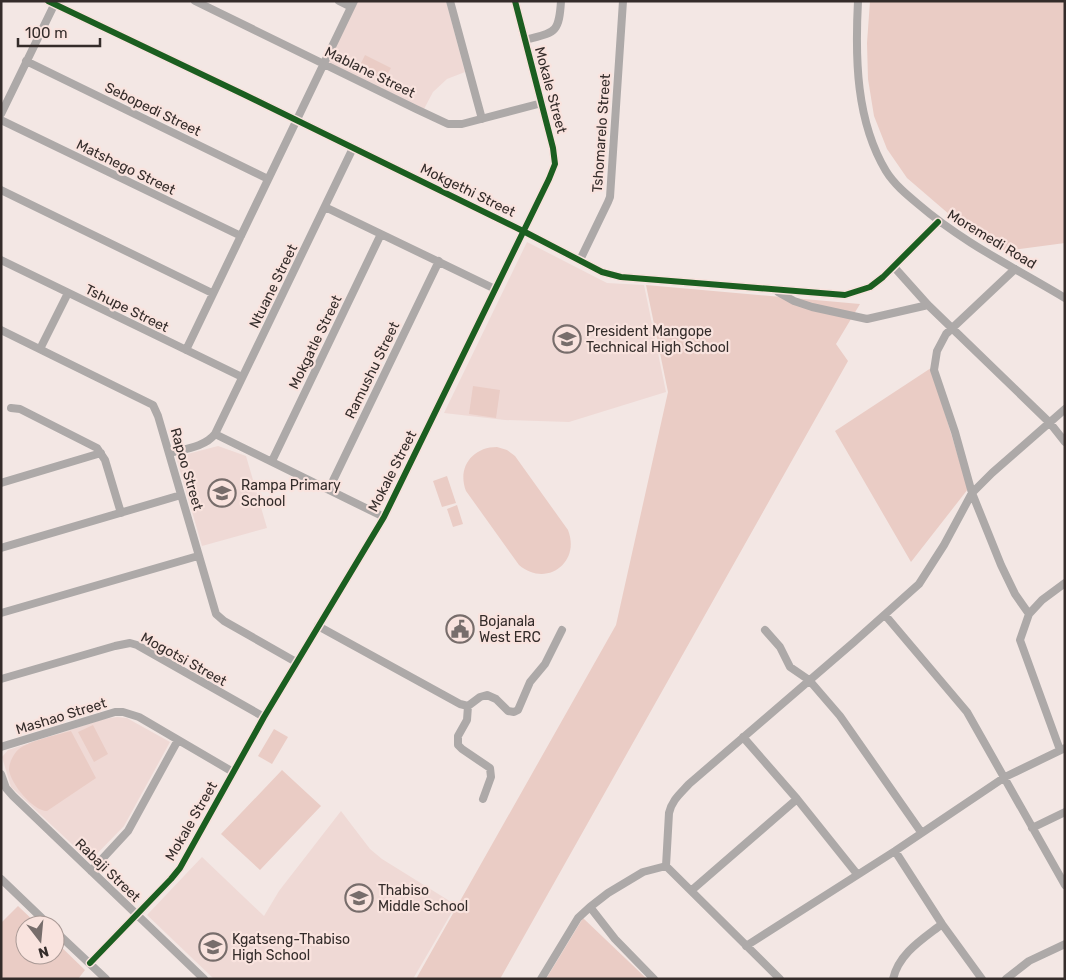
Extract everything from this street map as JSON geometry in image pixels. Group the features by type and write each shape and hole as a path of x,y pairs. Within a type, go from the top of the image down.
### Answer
{"street":[{"name":"Mablane Street","path":"195,1 448,124 458,125 542,104"},
{"path":"186,350 353,4 339,1"},
{"path":"450,1 482,119"},
{"name":"Mokale Street","path":"90,963 180,868 296,662 384,517 550,179 555,164 553,148 515,1"},
{"path":"525,40 547,34 556,28 560,20 562,1"},
{"name":"Tshomarelo Street","path":"580,260 610,196 623,1"},
{"name":"Moremedi Road","path":"858,1 858,74 864,115 875,150 887,172 898,187 938,222 1065,298"},
{"path":"1,114 53,2"},
{"name":"Mokgethi Street","path":"53,2 523,231 602,272 616,276 845,295 870,287 894,267 938,222"},
{"name":"Sebopedi Street","path":"26,61 268,179"},
{"name":"Matshego Street","path":"1,120 240,236"},
{"name":"Ntuane Street","path":"215,434 353,148"},
{"path":"1,190 212,293"},
{"path":"326,206 495,289"},
{"name":"Mokgatle Street","path":"272,461 381,234"},
{"name":"Tshupe Street","path":"1,260 242,377"},
{"name":"Ramushu Street","path":"329,489 439,261"},
{"path":"894,267 928,305 1050,423 1065,442"},
{"path":"1015,268 946,334 937,350 934,370 955,432 972,493 1001,566 1015,594 1028,614"},
{"path":"775,290 799,303 867,319 928,305"},
{"path":"40,350 68,293"},
{"name":"Rapoo Street","path":"1,330 153,406 158,416 216,614 224,621 296,662"},
{"path":"12,408 20,409 91,445 101,453 121,513"},
{"path":"666,866 669,813 675,799 924,579 972,493 1065,409"},
{"path":"169,453 205,443 215,434 384,517"},
{"path":"1,483 101,453"},
{"path":"1,548 181,495"},
{"path":"1,613 198,556"},
{"path":"746,946 895,851 1005,777 1062,749 1020,640 1028,614 1042,600 1065,584"},
{"path":"885,615 959,700 1005,777 1065,885"},
{"path":"318,626 460,704 468,706"},
{"path":"483,799 491,777 490,770 488,766 462,749 458,742 458,736 466,720 468,706 480,697 487,695 496,699 508,711 514,712 518,710 530,682 544,664 562,630"},
{"path":"765,630 780,647 790,667 809,680 840,716 921,832"},
{"name":"Mogotsi Street","path":"1,679 115,646 137,645 264,718"},
{"name":"Mashao Street","path":"1,747 104,714 123,712 139,717 233,772"},
{"path":"743,737 797,799 857,874"},
{"path":"91,871 128,831 178,740"},
{"name":"Rabaji Street","path":"1,774 6,788 13,796 204,979"},
{"path":"692,890 797,799"},
{"path":"1032,828 1065,812"},
{"path":"895,851 942,924 982,979"},
{"path":"666,866 780,979"},
{"path":"541,979 573,926 590,907 608,893 642,872 666,866"},
{"path":"1,879 39,915"},
{"path":"590,907 615,939 654,979"},
{"path":"893,979 897,966 906,954 942,924"},
{"path":"65,939 106,979"},
{"path":"1006,979 1029,961 1065,944"}],"shaded area":[{"path":"357,1 446,1 465,72 447,79 433,92 424,109 327,62"},
{"path":"870,1 1065,1 1065,243 1005,251 950,215 907,178 887,149 874,116 868,79 867,43"},
{"path":"365,55 391,68 384,80 359,67"},
{"name":"President Mangope Technical High School","path":"527,242 607,283 644,285 666,392 569,422 505,420 444,413"},
{"path":"646,285 860,304 836,344 848,361 500,979 416,979 616,625 668,392"},
{"path":"931,368 968,489 911,562 835,431"},
{"path":"473,386 500,390 496,418 469,414"},
{"name":"Rampa Primary School","path":"218,446 246,456 267,528 202,546 176,457"},
{"path":"497,447 507,450 515,456 568,530 571,542 570,553 565,562 550,573 540,574 529,571 519,565 466,491 464,474 469,460 480,451"},
{"path":"447,476 456,503 442,507 433,481"},
{"path":"457,505 463,524 453,527 447,509"},
{"path":"127,718 170,742 124,826 90,861 11,787 2,757 8,750 104,719"},
{"path":"93,725 108,754 94,762 78,732"},
{"path":"274,729 288,737 272,764 258,756"},
{"path":"71,731 96,778 47,811 41,810 29,802 18,789 9,770 11,761 16,752 26,745"},
{"path":"282,770 321,806 260,870 221,834"},
{"name":"Thabiso Middle School","path":"341,811 370,849 382,859 456,905 413,979 214,979 147,915 202,857 264,916 279,891"},
{"path":"18,906 27,915 15,915 15,965 65,965 65,951 85,970 78,979 1,979 1,923"},
{"path":"583,918 647,979 546,979"}],"cycle path":[{"path":"48,1 245,95 523,231 602,272 621,277 845,295 870,287 883,277 938,222"},
{"path":"90,963 180,868 264,717 384,517 549,179 555,164 553,148 515,1"}],"place":[{"name":"President Mangope Technical High School","path":"567,339"},
{"name":"Rampa Primary School","path":"222,493"},
{"name":"Bojanala West ERC","path":"460,629"},
{"name":"Thabiso Middle School","path":"359,898"},
{"name":"Kgatseng-Thabiso High School","path":"213,947"}]}
